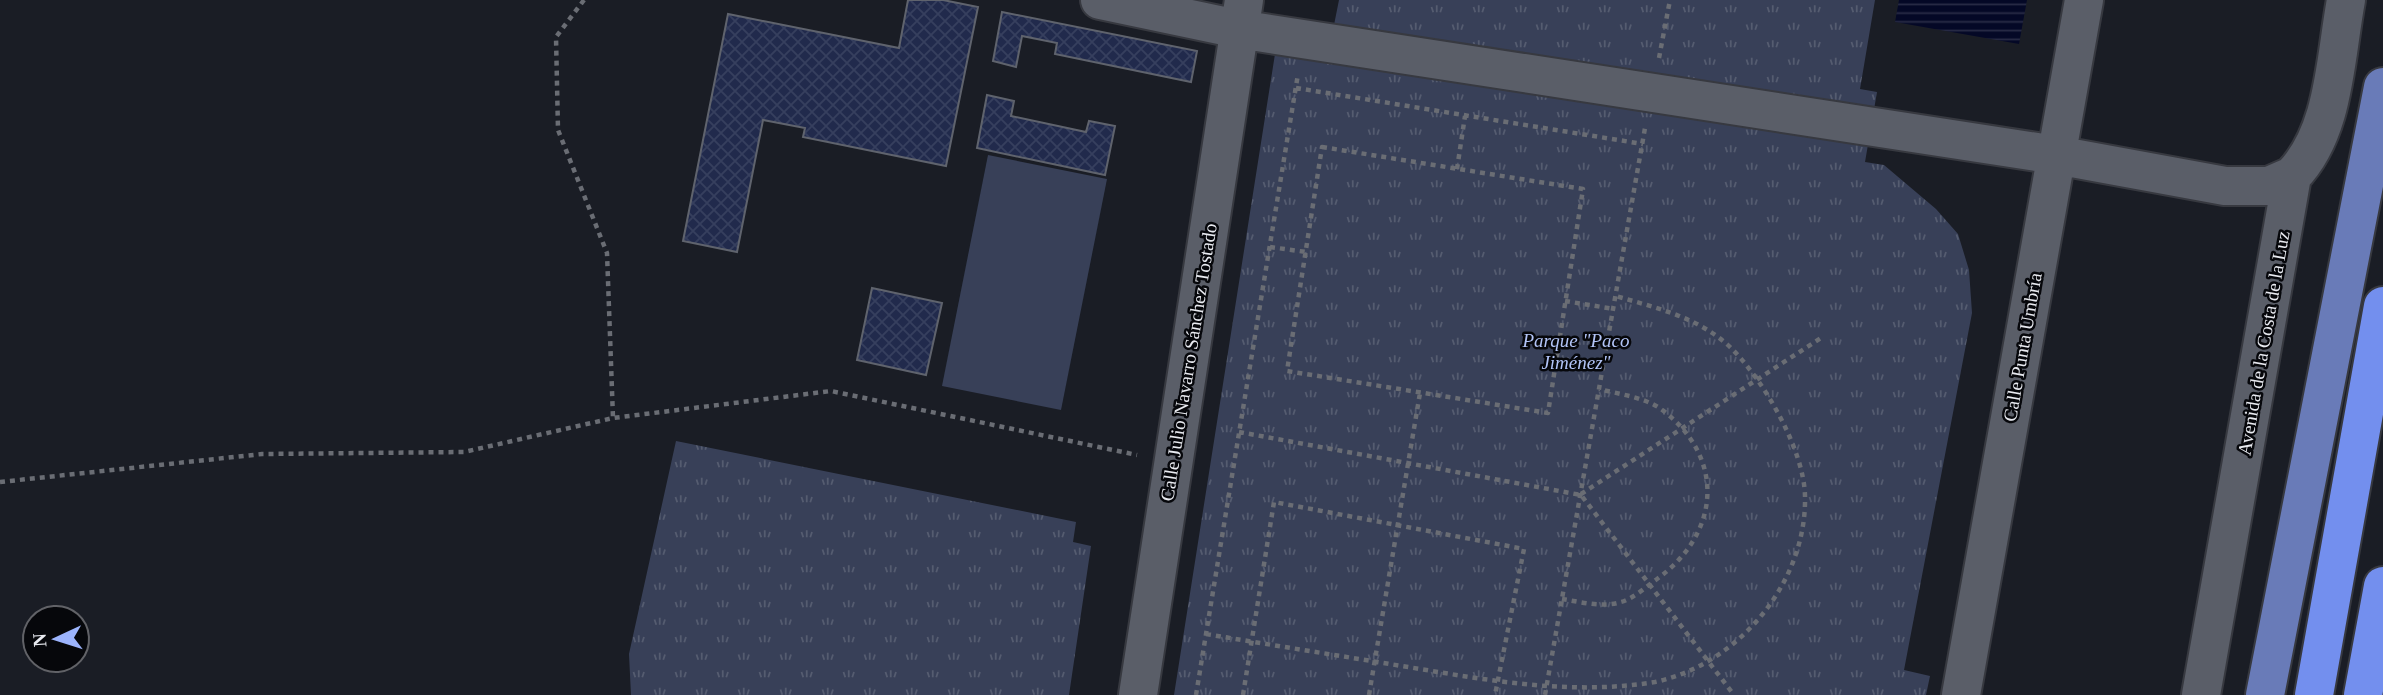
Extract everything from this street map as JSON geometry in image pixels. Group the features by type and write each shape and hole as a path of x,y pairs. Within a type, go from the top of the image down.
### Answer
{"highway":[{"path":"2314,695 2383,306"},
{"path":"2363,695 2383,586"}],"main road":[{"path":"2265,695 2383,87"}],"street":[{"path":"1100,0 1241,15 1303,39 2056,155 2237,187 2269,186 2292,176"},
{"name":"Calle Punta Umbría","path":"1961,695 2084,0"},
{"name":"Avenida de la Costa de la Luz","path":"2201,695 2292,176 2307,161 2322,133 2346,0"},
{"name":"Calle Julio Navarro Sánchez Tostado","path":"1138,695 1241,15"}],"path":[{"path":"584,0 556,37 558,130 607,253 613,418"},
{"path":"1546,692 1651,93 1670,0"},
{"path":"1196,695 1303,39"},
{"path":"1296,88 1643,144"},
{"path":"1457,169 1465,116"},
{"path":"1322,148 1583,189 1548,413 1287,371 1306,252 1322,148"},
{"path":"1270,247 1306,252"},
{"path":"1206,634 1546,692 1623,688 1658,682 1708,662 1737,643 1773,601 1794,560 1804,527 1805,492 1795,454 1781,416 1730,347 1691,319 1616,296"},
{"path":"1565,301 1614,310"},
{"path":"1581,495 1824,336"},
{"path":"1562,599 1594,604 1622,602 1674,567 1695,541 1707,511 1708,483 1701,459 1683,428 1658,407 1600,389"},
{"path":"0,482 262,454 464,452 613,418 831,391 1172,464"},
{"path":"1369,695 1420,393"},
{"path":"1239,432 1581,495 1734,695"},
{"path":"1243,695 1274,502 1524,549 1495,695"}],"green space":[{"name":"Parque \"Paco Jiménez\"","path":"1339,0 1875,0 1860,89 1877,92 1865,162 1884,165 1936,209 1958,234 1969,270 1972,313 1904,670 1930,676 1926,695 1174,695 1278,35 1334,25"},
{"path":"988,155 1107,179 1061,410 942,386"},
{"path":"676,441 1076,522 1073,542 1091,546 1069,695 631,695 629,654"}],"shaded area":[{"path":"1899,0 2027,0 2019,44 1895,22"}],"building":[{"path":"908,0 943,0 978,7 946,166 803,137 805,128 763,120 737,252 683,241 728,14 899,48"},
{"path":"1002,12 1197,51 1191,82 1055,54 1057,43 1022,36 1016,67 993,61"},
{"path":"987,95 1014,101 1011,116 1086,132 1089,121 1115,126 1105,175 977,148"},
{"path":"872,288 942,303 926,375 857,360"}]}
